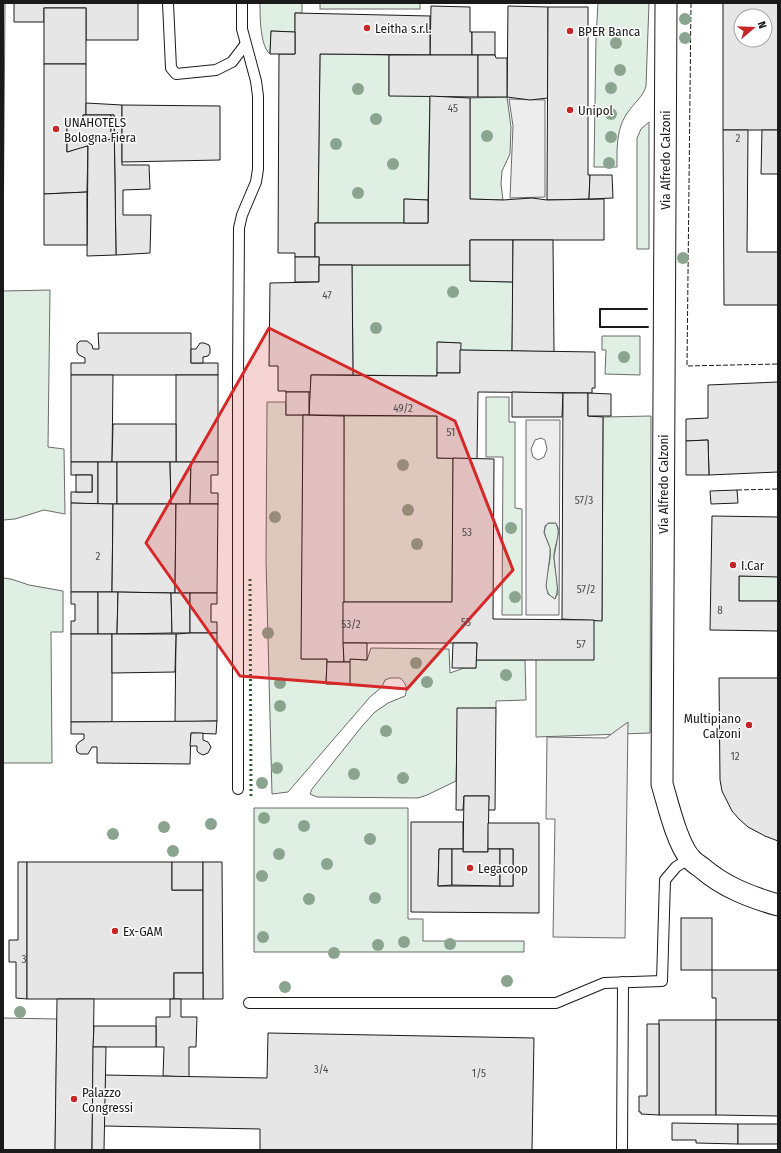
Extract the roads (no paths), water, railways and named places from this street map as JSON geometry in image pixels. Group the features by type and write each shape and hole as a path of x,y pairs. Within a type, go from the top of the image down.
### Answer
{"street":[{"name":"Via Alfredo Calzoni","path":"666,3 662,784 679,838 690,858 710,875 729,887 756,899 778,905"}],"lane":[{"path":"168,3 171,68 176,74 216,70 232,62 246,45"},
{"path":"238,789 239,228 242,215 256,182 258,154 258,96 256,81 242,29 242,3"},
{"path":"249,1003 556,1003 604,983 662,981 665,880 676,867 690,858"},
{"path":"622,1150 623,982"}],"place":[{"name":"Leitha s.r.l.","path":"367,28"},
{"name":"BPER Banca","path":"570,31"},
{"name":"Unipol","path":"570,110"},
{"name":"UNAHOTELS Bologna Fiera","path":"56,129"},
{"name":"I.Car","path":"733,565"},
{"name":"Multipiano Calzoni","path":"749,725"},
{"name":"Legacoop","path":"470,868"},
{"name":"Ex-GAM","path":"115,931"},
{"name":"Palazzo Congressi","path":"74,1099"}]}
